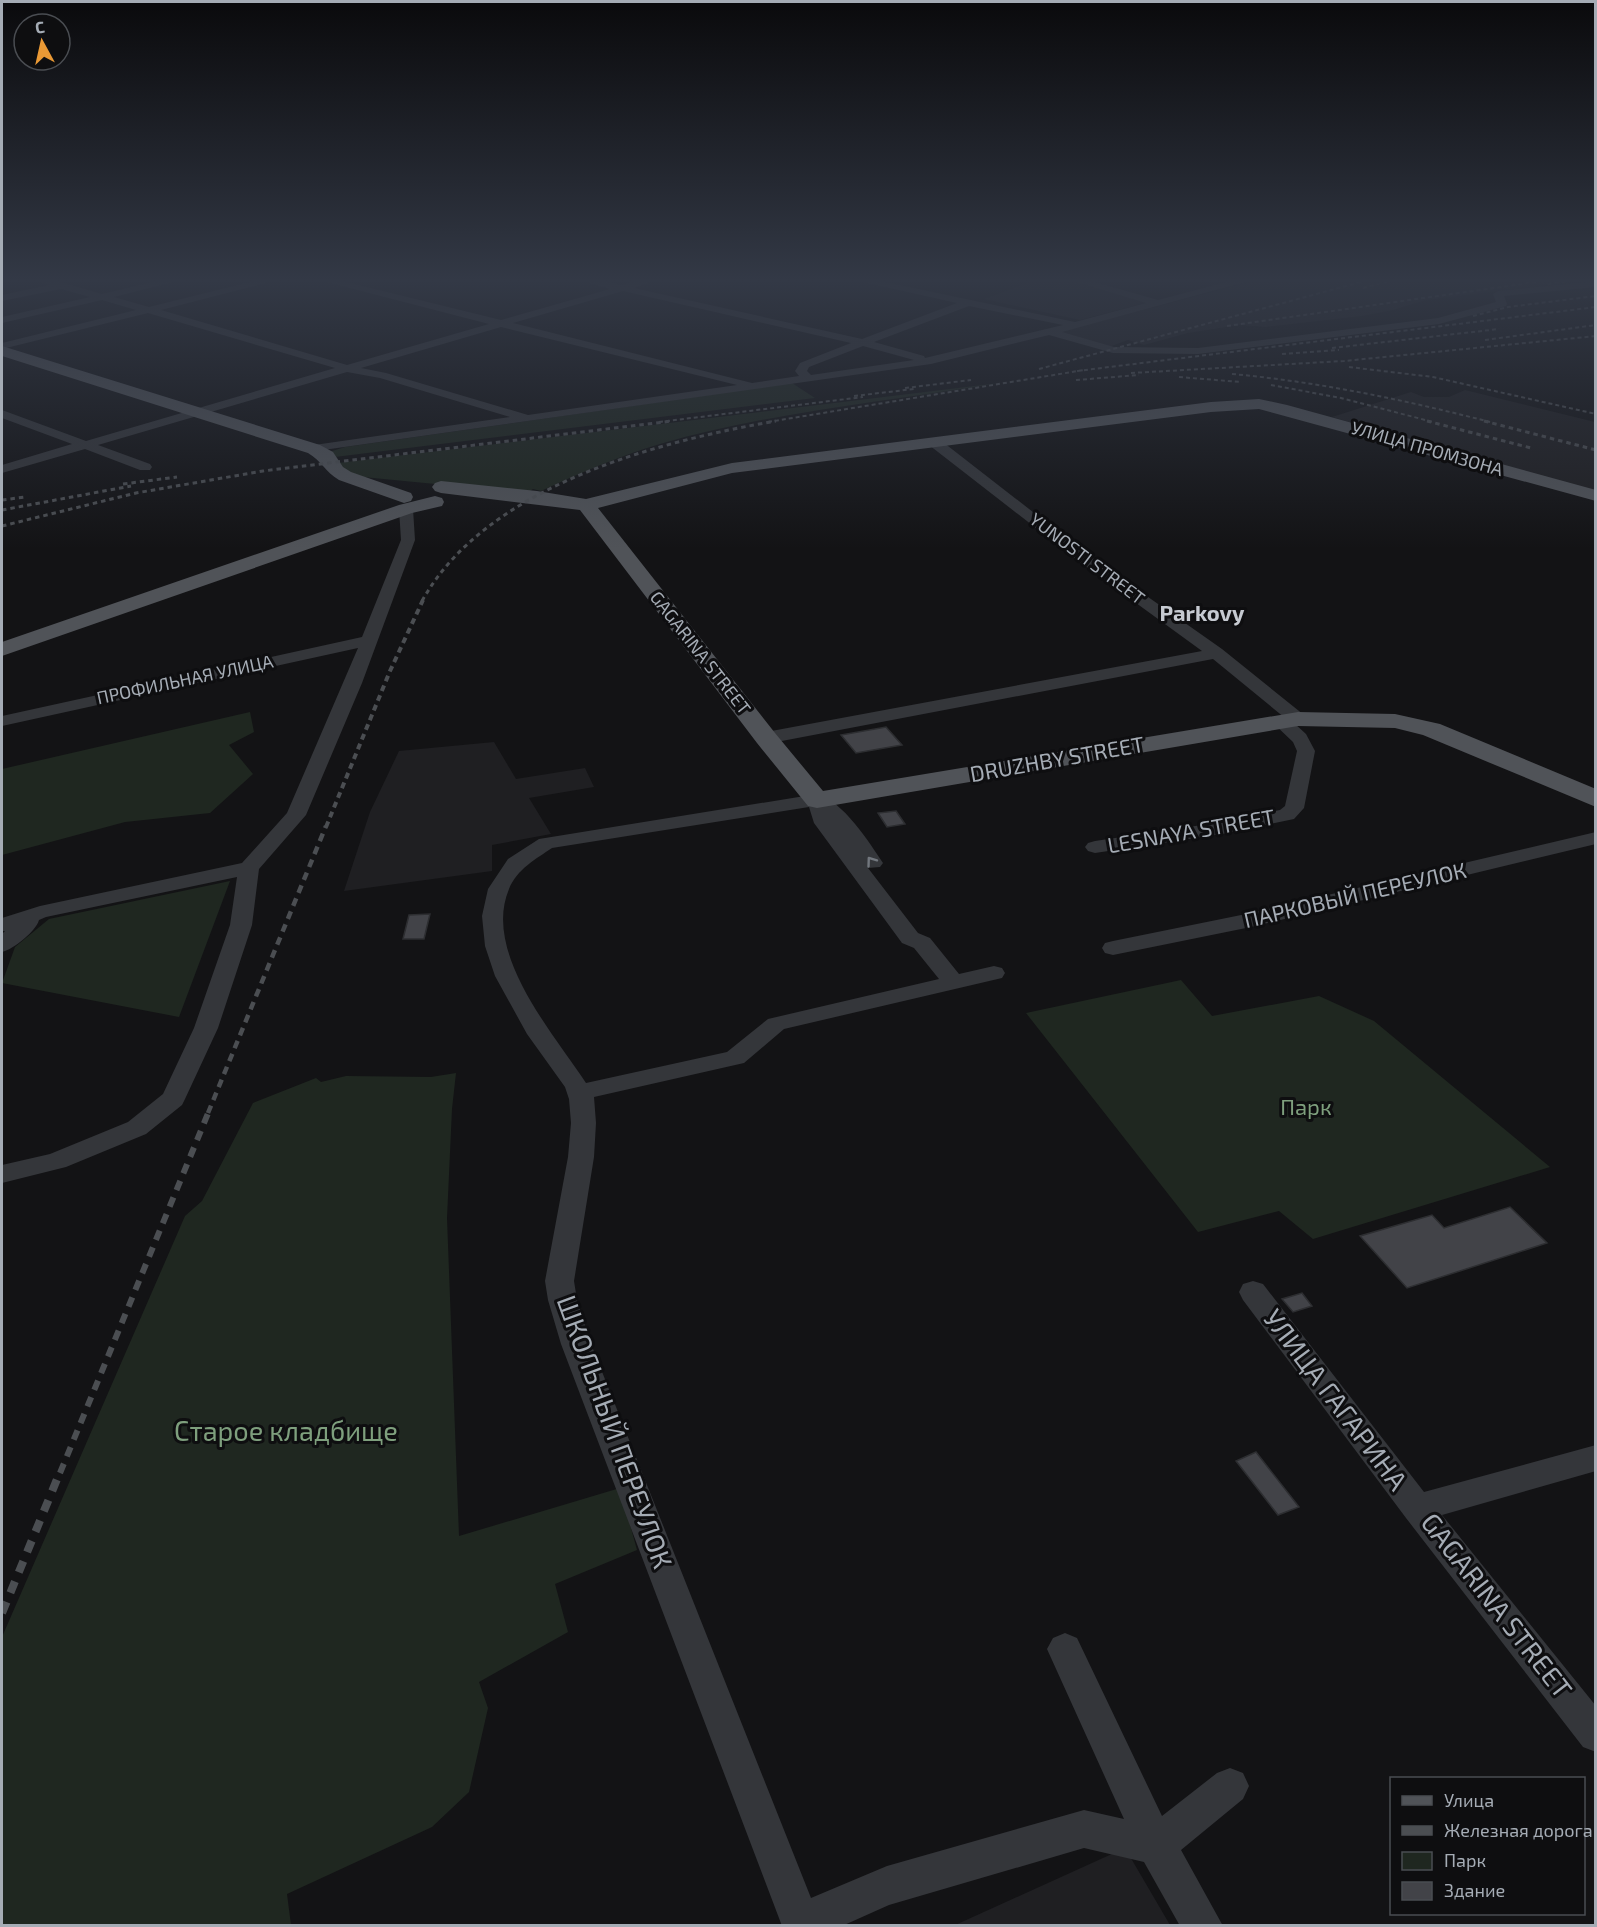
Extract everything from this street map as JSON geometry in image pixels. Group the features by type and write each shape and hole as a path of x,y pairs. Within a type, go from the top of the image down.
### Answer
{"main road":[{"path":"58,369 314,449 327,456 336,471 345,476 438,494"},
{"name":"УЛИЦА ПРОМЗОНА","path":"586,506 732,468 1202,408 1259,404 1281,408 1596,496"},
{"path":"364,481 406,502"},
{"path":"2,649 406,502 438,494 483,492 537,497 586,506"},
{"name":"GAGARINA STREET","path":"586,506 817,800"},
{"name":"DRUZHBY STREET","path":"817,800 1290,720 1395,721 1431,729 1596,799"}],"street":[{"path":"2,469 348,369 382,375 530,419"},
{"path":"684,369 758,387"},
{"path":"802,369 801,371 808,379"},
{"path":"314,449 877,369"},
{"path":"2,414 145,467"},
{"name":"YUNOSTI STREET","path":"934,442 1082,556 1216,653 1290,720"},
{"path":"2,1174 57,1161 137,1128 173,1099 206,1028 240,925 249,868 296,815 369,641 408,540 406,502"},
{"name":"ПРОФИЛЬНАЯ УЛИЦА","path":"2,721 369,641"},
{"path":"766,738 1216,653"},
{"name":"LESNAYA STREET","path":"1095,847 1222,828 1287,815 1294,808 1306,751 1304,743 1290,720"},
{"path":"817,800 546,843 532,850 510,871 496,897 491,924 499,962 521,1005 557,1061 581,1092 735,1058 776,1024 994,973"},
{"name":"GAGARINA STREET","path":"817,800 824,823 910,938 922,943 953,981"},
{"name":"ПАРКОВЫЙ ПЕРЕУЛОК","path":"1113,948 1251,920 1596,838"},
{"path":"2,925 40,912 249,868"},
{"path":"2,945 40,912"},
{"name":"ШКОЛЬНЫЙ ПЕРЕУЛОК","path":"581,1092 581,1150 560,1285 576,1344 801,1924 887,1886 1084,1829 1156,1845"},
{"name":"УЛИЦА ГАГАРИНА","path":"1253,1292 1417,1508"},
{"name":"GAGARINA STREET","path":"1596,1458 1417,1508 1596,1735"},
{"path":"1065,1649 1156,1845 1203,1926"},
{"path":"1156,1845 1230,1786"}],"shaded area":[{"path":"1465,390 1595,422 1595,493 1332,417 1411,392 1424,397 1449,397"},
{"path":"494,742 516,779 585,768 594,787 529,798 551,834 492,845 492,871 344,891 370,812 399,751"},
{"path":"1125,1848 1170,1925 953,1926"}],"green space":[{"path":"792,383 815,398 335,457 329,452 345,447"},
{"path":"999,383 786,416 702,433 630,454 541,491 533,489 527,493 363,477 347,472 338,463"},
{"path":"250,712 254,732 229,745 253,774 210,813 125,822 2,855 2,769"},
{"path":"230,881 179,1017 2,983 15,947 49,919"},
{"name":"Парк","path":"1181,980 1212,1016 1319,996 1374,1021 1550,1167 1313,1239 1279,1211 1198,1232 1026,1013"},
{"name":"Старое кладбище","path":"456,1073 447,1218 459,1536 620,1488 637,1550 555,1584 568,1632 479,1682 488,1708 469,1792 432,1827 287,1894 291,1925 2,1926 2,1637 185,1216 202,1201 253,1103 316,1078 321,1082 346,1076 431,1077"}],"building":[{"path":"886,727 902,745 856,753 841,735"},
{"path":"896,811 905,824 887,827 878,813"},
{"path":"430,914 424,939 403,939 409,915"},
{"path":"1510,1207 1547,1243 1407,1288 1360,1236 1432,1215 1444,1228"},
{"path":"1302,1293 1312,1306 1293,1312 1282,1299"},
{"path":"1256,1452 1299,1507 1278,1515 1236,1461"}],"railway":[{"path":"1081,371 1094,369"},
{"path":"1131,373 1203,369"},
{"path":"1365,369 1433,377 1596,414"},
{"path":"768,422 1081,371"},
{"path":"1232,374 1362,393 1490,422"},
{"path":"1076,380 1139,375"},
{"path":"1179,377 1241,382"},
{"path":"905,388 971,380"},
{"path":"1271,385 1341,398 1433,422"},
{"path":"854,396 914,389"},
{"path":"659,422 863,397"},
{"path":"2,526 136,493 263,471 672,421"},
{"path":"422,601 451,561 487,527 530,499 578,476 628,457 679,442 776,421"},
{"path":"1427,421 1531,448"},
{"path":"1484,421 1596,450"},
{"path":"123,484 177,477"},
{"path":"2,510 131,486"},
{"path":"2,500 25,497"},
{"path":"326,827 390,671 423,600"},
{"path":"208,1113 326,826"},
{"path":"60,1473 209,1111"},
{"path":"2,1613 60,1472"}],"district":[{"name":"Parkovy","path":"1202,613"}]}
